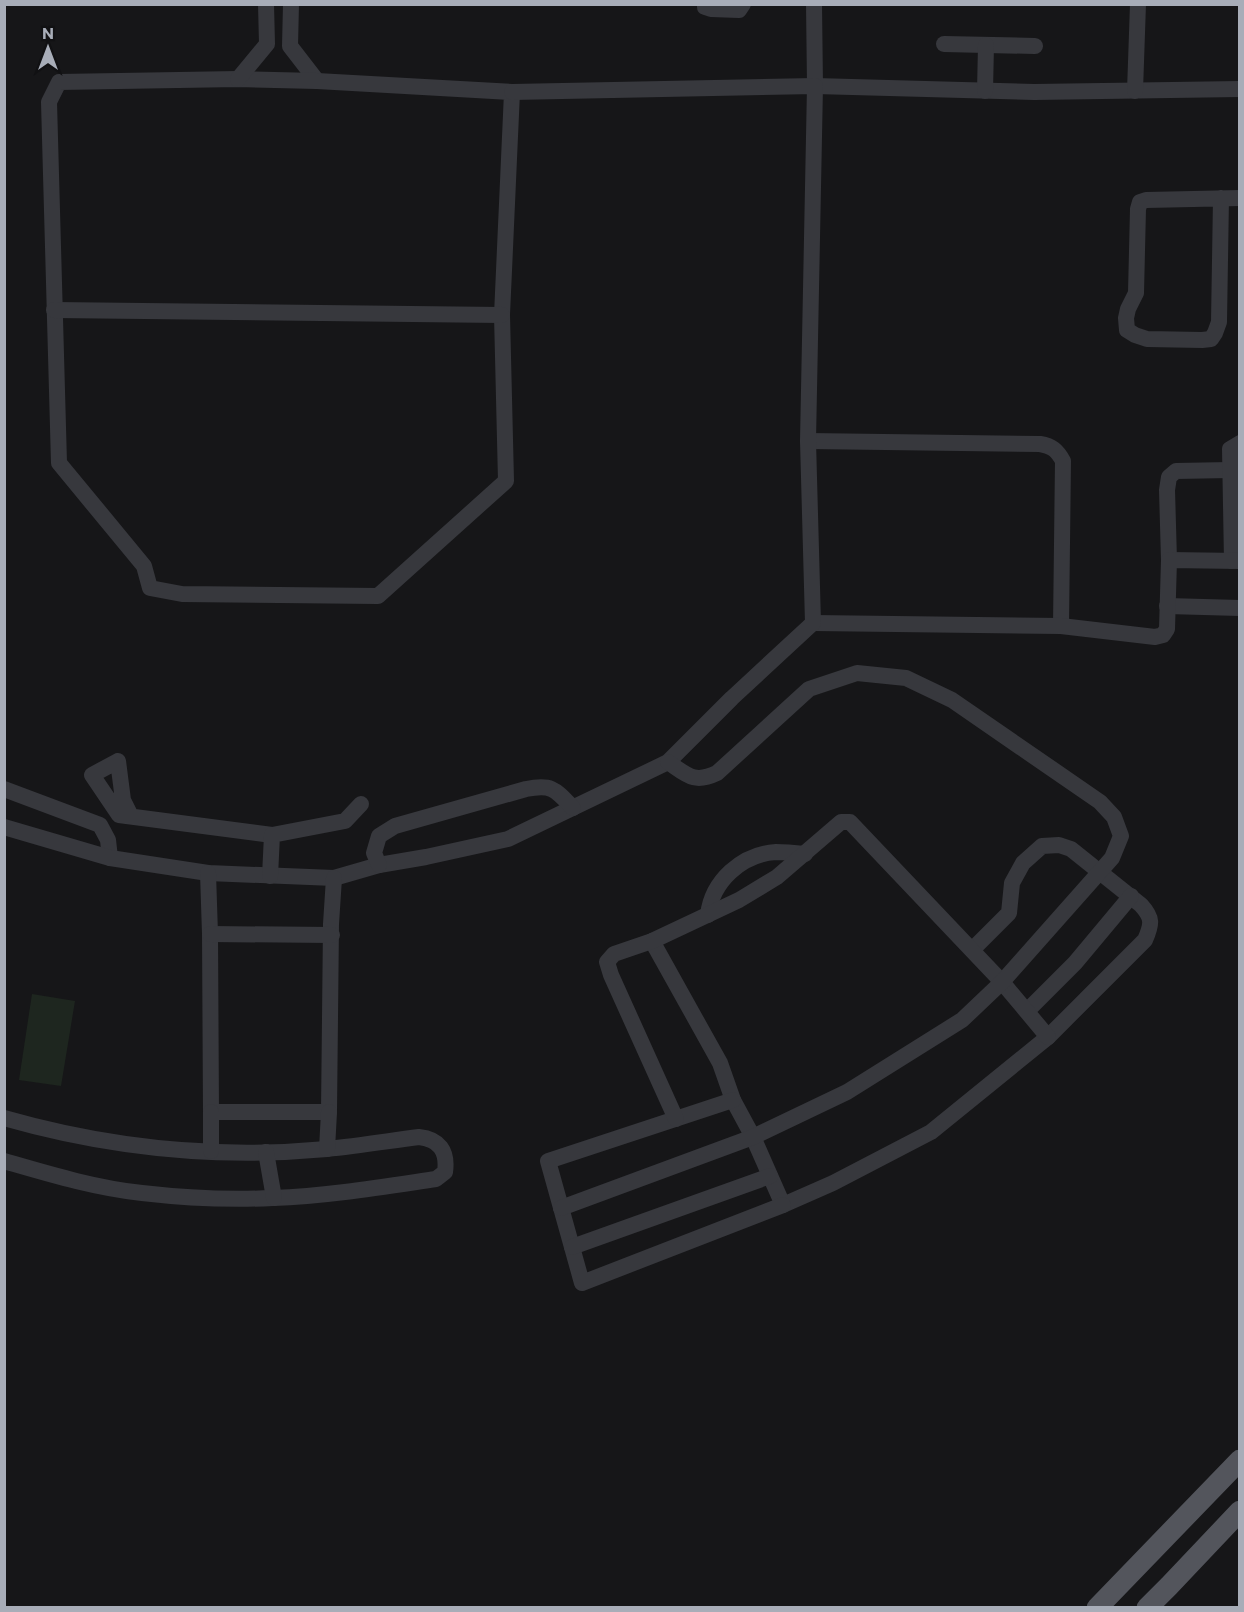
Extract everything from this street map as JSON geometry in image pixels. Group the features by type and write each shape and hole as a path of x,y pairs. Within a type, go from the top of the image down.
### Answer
{"main road":[{"path":"1097,1608 1239,1460"},
{"path":"1147,1608 1235,1520"}],"street":[{"path":"238,79 267,44 266,4"},
{"path":"291,4 291,46 316,81"},
{"path":"705,4 705,7 711,9 739,9 743,4"},
{"path":"813,623 808,441 815,86 814,4"},
{"path":"1135,90 1138,4"},
{"path":"267,44 291,46"},
{"path":"944,44 1035,45"},
{"path":"985,91 986,45"},
{"path":"512,92 502,315 506,481 378,596 182,594 150,588 144,566 59,464 49,102 59,82 238,79 512,92 815,86 1034,92 1239,89"},
{"path":"1221,198 1219,322 1211,339 1147,339 1127,330 1128,309 1136,293 1140,202 1146,200 1221,198 1239,198"},
{"path":"54,310 502,315"},
{"path":"808,441 1050,446 1058,452 1063,461 1060,626"},
{"path":"1168,560 1236,561 1235,504 1230,470 1230,449 1239,444"},
{"path":"4,827 110,858 208,873 334,878 379,865 508,839 668,762 732,698 813,623 1060,626 1155,637 1163,635 1167,629 1167,490 1169,477 1176,471 1230,470"},
{"path":"1167,606 1239,608"},
{"path":"561,1208 753,1137 846,1092 953,1026 1002,982 1112,858 1121,836 1114,817 1100,802 952,700 906,678 857,673 809,689 717,773 705,778 692,778 668,762"},
{"path":"131,816 123,800 118,761 92,775 119,815 272,835 345,821 361,804"},
{"path":"379,865 374,852 379,836 395,826 544,786 558,792 573,808"},
{"path":"4,789 100,825 108,840 110,858"},
{"path":"676,1119 611,975 608,962 614,954 652,941 739,900 777,877 841,822 850,822 1002,982 1048,1037"},
{"path":"270,876 272,835"},
{"path":"733,1100 548,1161 582,1283 783,1205 842,1179 931,1132 1048,1037 1145,940 1150,927 1150,915 1131,896 1071,849 1059,845 1042,846 1023,863 1012,883 1009,913 972,950"},
{"path":"708,915 713,893 727,873 753,856 775,852 805,854"},
{"path":"208,873 211,1151"},
{"path":"327,1149 334,878"},
{"path":"1027,1011 1075,963 1131,896"},
{"path":"210,933 332,935"},
{"path":"652,941 720,1063 733,1100 753,1137 783,1205"},
{"path":"212,1112 328,1112"},
{"path":"4,1118 92,1139 141,1146 211,1151 266,1152 327,1149 418,1137 431,1138 440,1145 446,1163 445,1172 436,1179 352,1192 274,1198 211,1198 140,1193 88,1183 4,1161"},
{"path":"266,1152 274,1198"},
{"path":"572,1247 770,1176"}],"shaded area":[{"path":"32,994 75,1001 61,1086 19,1080"}]}
